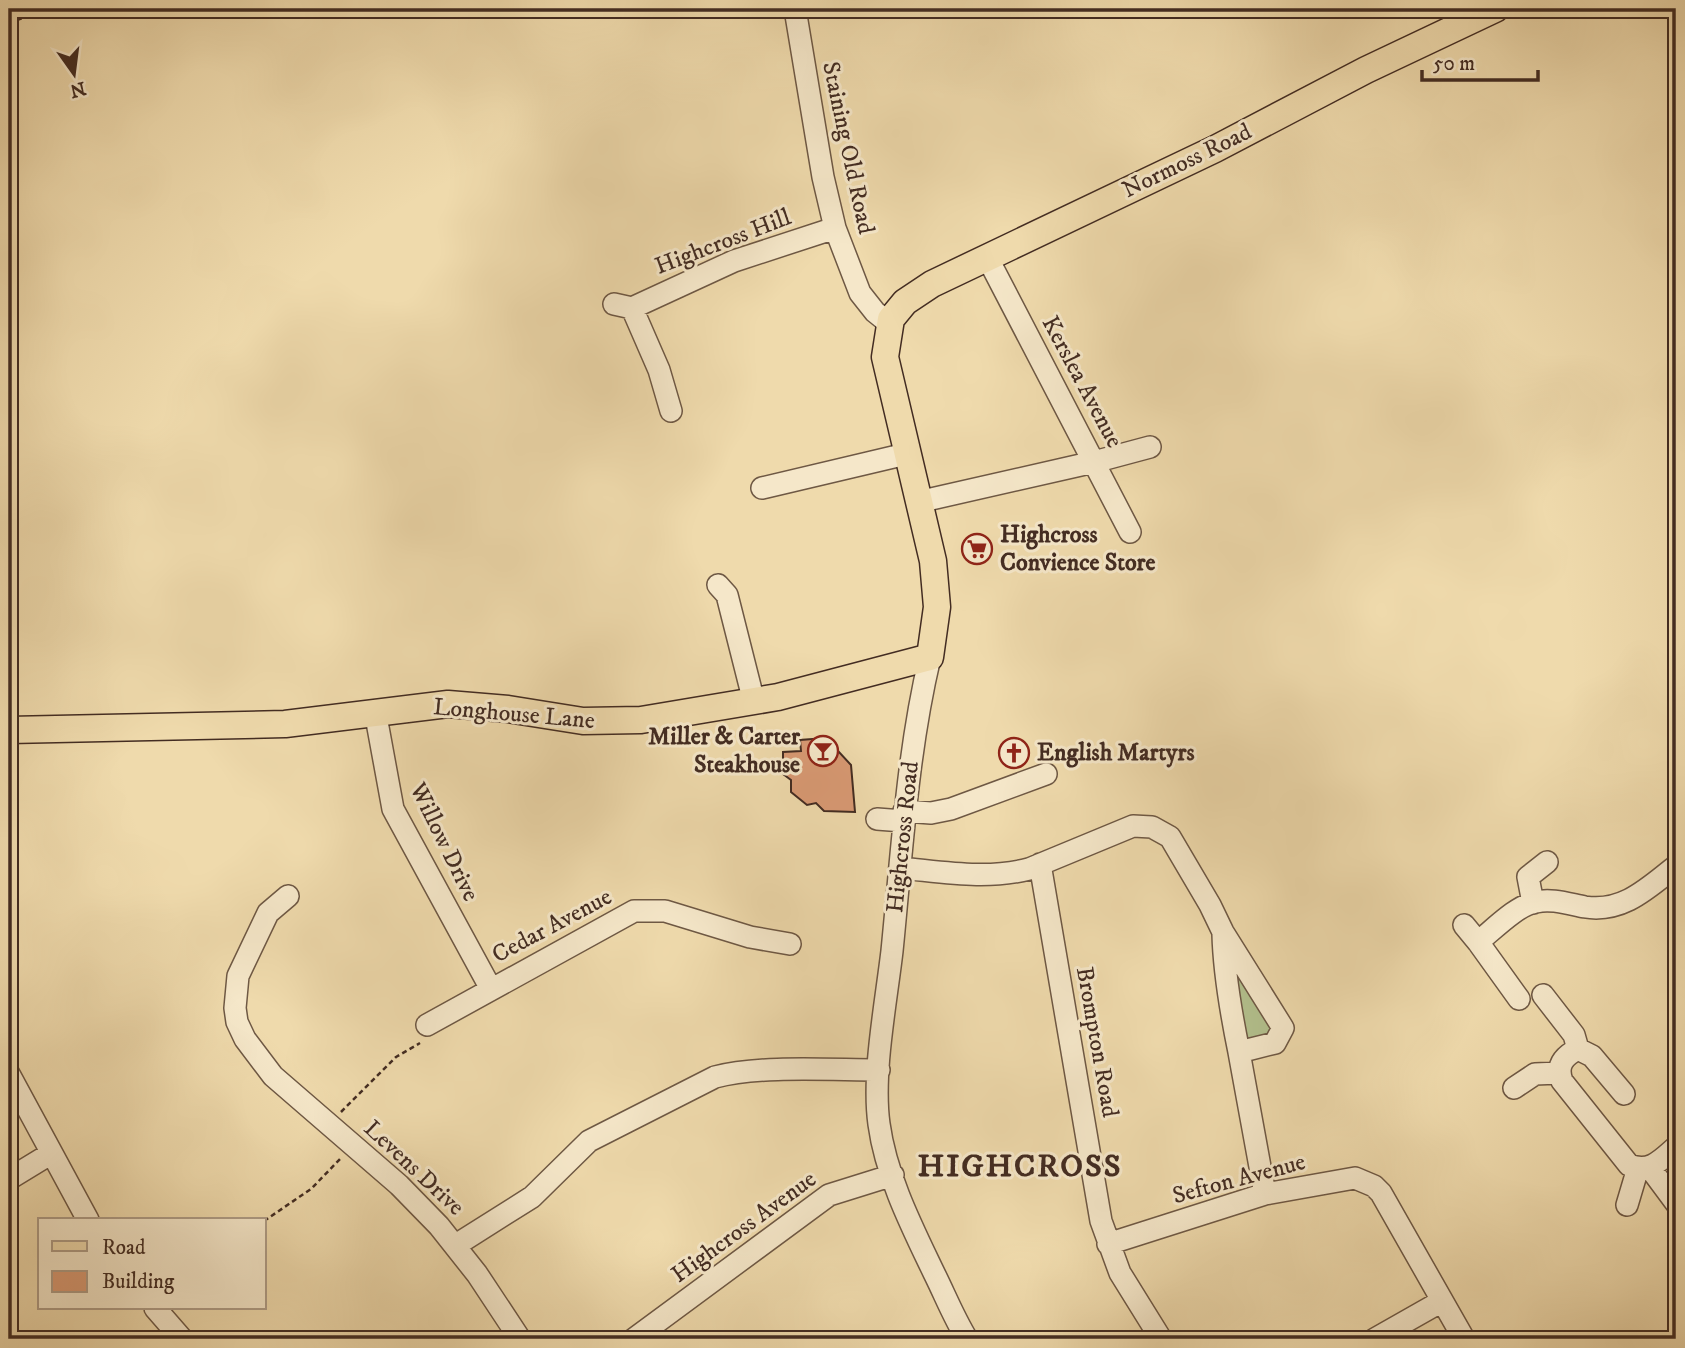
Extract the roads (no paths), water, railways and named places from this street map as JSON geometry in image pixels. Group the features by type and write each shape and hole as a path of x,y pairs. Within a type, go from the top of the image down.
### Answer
{"main road":[{"name":"Normoss Road","path":"890,324 897,312 916,294 987,257 1203,155 1486,10"},
{"name":"Highcross Road","path":"890,324 885,357 933,561 937,592 930,657"},
{"name":"Longhouse Lane","path":"9,730 285,724 448,704 485,706 583,721 614,722 771,705 930,657"}],"street":[{"name":"Staining Old Road","path":"795,9 823,177 835,228 860,293 874,312 890,324"},
{"name":"Highcross Hill","path":"671,411 659,370 623,306 734,261 835,228"},
{"name":"Kerslea Avenue","path":"987,257 1130,531"},
{"path":"918,502 1094,462 1150,446"},
{"path":"762,488 906,454"},
{"path":"718,585 727,595 771,705"},
{"name":"Highcross Road","path":"930,657 916,717 904,816 879,1070 879,1123 893,1175 921,1246 967,1339"},
{"name":"Willow Drive","path":"375,711 393,809 491,989"},
{"path":"877,819 951,809 1046,774"},
{"path":"900,868 985,876 1010,874 1133,827 1152,827 1170,837 1223,932 1283,1028 1275,1043 1239,1052"},
{"path":"1533,902 1528,877 1547,862"},
{"name":"Brompton Road","path":"1040,864 1101,1221 1120,1273 1161,1339"},
{"path":"1519,999 1471,934 1533,902 1547,901 1593,908 1620,905 1676,866"},
{"name":"Levens Drive","path":"288,896 268,913 238,976 235,989 237,1022 253,1052 273,1076 412,1198 456,1245 520,1339"},
{"name":"Cedar Avenue","path":"427,1025 634,911 665,911 750,937 790,944"},
{"path":"1223,932 1223,959 1265,1194"},
{"path":"1543,995 1574,1035 1578,1049 1592,1056 1624,1094"},
{"path":"1578,1049 1563,1060 1559,1073 1562,1081 1629,1165 1644,1168 1676,1203"},
{"path":"456,1245 531,1197 589,1141 715,1077 796,1070 879,1070"},
{"path":"1514,1088 1535,1074 1559,1073"},
{"path":"9,1074 87,1218"},
{"path":"1627,1205 1644,1168 1676,1147"},
{"path":"9,1179 50,1154"},
{"name":"Highcross Avenue","path":"634,1339 829,1195 893,1175"},
{"name":"Sefton Avenue","path":"1108,1244 1265,1194 1355,1178 1374,1186 1381,1193 1464,1339"},
{"path":"1375,1339 1442,1301"},
{"path":"157,1310 182,1339"}],"place":[{"name":"Highcross Convience Store","path":"977,549"},
{"name":"Miller & Carter Steakhouse","path":"823,751"},
{"name":"English Martyrs","path":"1014,753"}],"district":[{"name":"HIGHCROSS","path":"1020,1167"}]}
